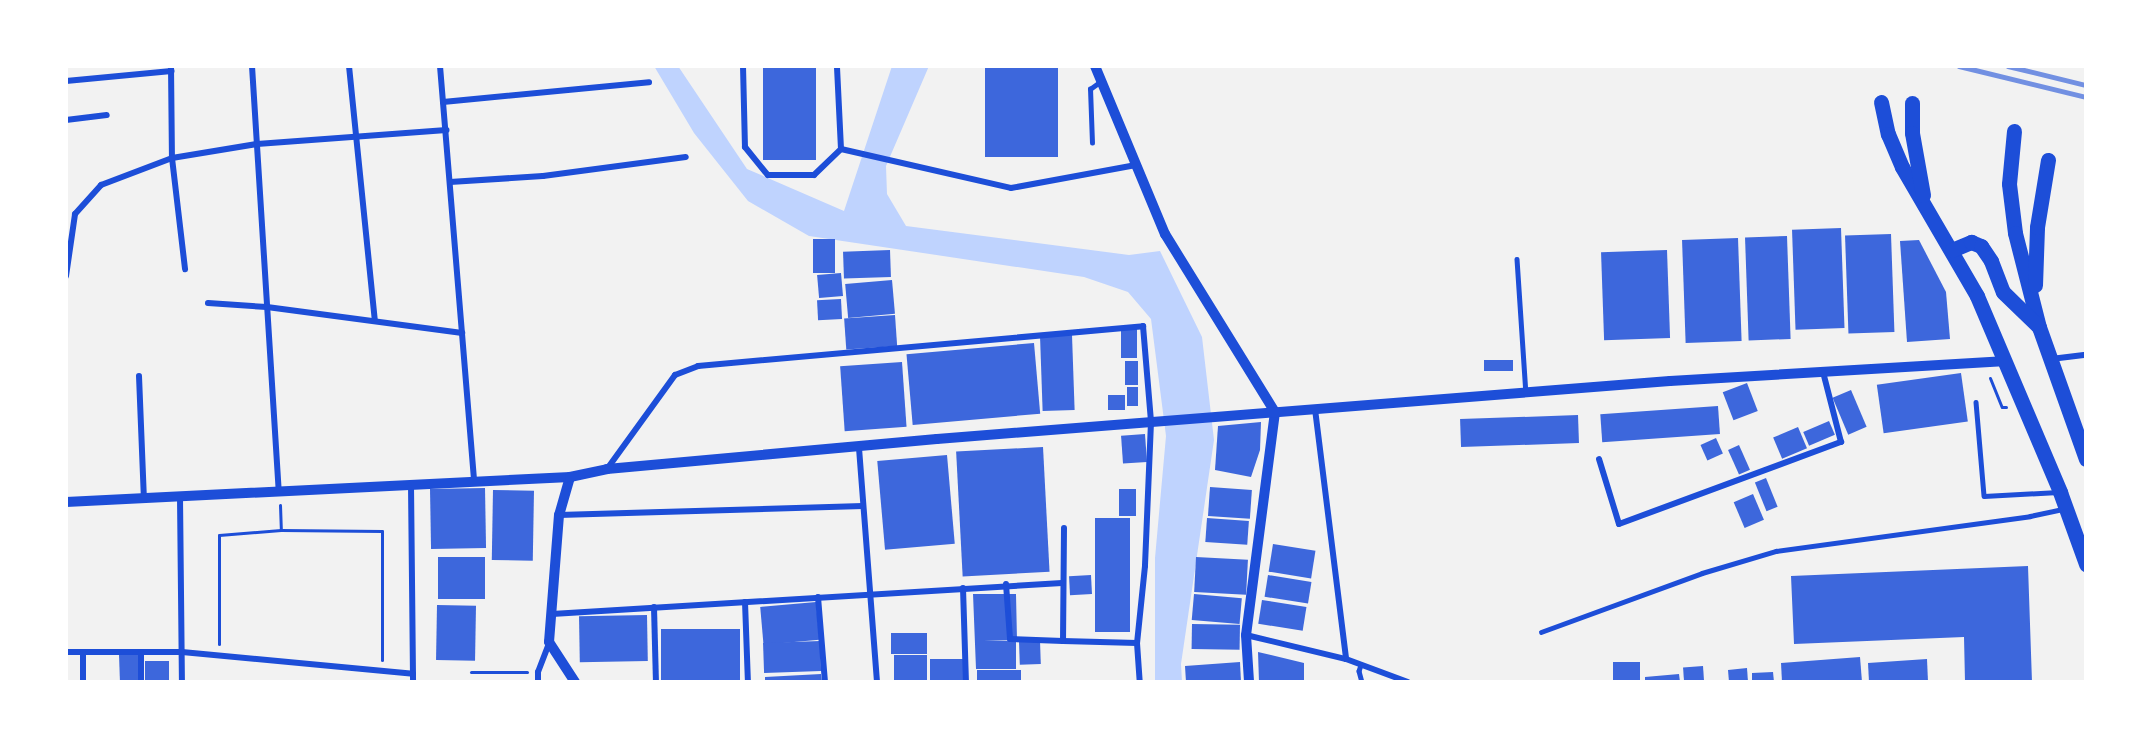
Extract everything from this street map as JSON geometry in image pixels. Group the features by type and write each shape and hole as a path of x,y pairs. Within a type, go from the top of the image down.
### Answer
{"main road":[{"path":"1881,102 1888,134 1902,167 1977,296 2002,361 2060,492 2086,564"},
{"path":"1911,103 1912,133 1924,207"},
{"path":"2014,131 2009,184 2012,211 2039,327 2086,459"},
{"path":"2039,327 2035,298 2035,252 2048,160"},
{"path":"1952,250 1971,242 1981,246 1992,261 2003,292 2039,327"}],"street":[{"path":"252,66 279,492"},
{"path":"349,66 354,137 375,321"},
{"path":"440,66 474,481"},
{"path":"743,66 745,147 768,175 814,175 841,149 837,66"},
{"path":"1095,66 1165,234 1275,412 1246,634 1249,682"},
{"path":"66,81 171,69 172,158 185,269"},
{"path":"443,102 649,82"},
{"path":"66,120 108,115"},
{"path":"66,276 75,214 101,186 172,158 257,144 446,130"},
{"path":"841,149 1011,188 1136,165"},
{"path":"450,182 543,176 686,157"},
{"path":"66,213 75,214"},
{"path":"208,303 267,307 462,333"},
{"path":"607,469 675,375 698,366 876,348 1143,326 1151,422 1145,566 1137,643 1140,682"},
{"path":"2050,359 2086,355"},
{"path":"66,501 570,477 607,469 1151,422 1526,393 2002,361"},
{"path":"1599,459 1619,524 1841,442 1823,372"},
{"path":"139,376 144,498"},
{"path":"1315,409 1346,659"},
{"path":"859,447 877,682"},
{"path":"538,682 538,672 549,642 559,514 570,477"},
{"path":"411,484 413,682"},
{"path":"180,497 182,682"},
{"path":"559,514 863,506"},
{"path":"1063,641 1064,528"},
{"path":"552,614 1062,582"},
{"path":"1006,584 1010,639 1137,643"},
{"path":"963,588 966,682"},
{"path":"818,597 825,682"},
{"path":"745,602 748,682"},
{"path":"654,607 656,682"},
{"path":"1246,634 1346,659 1408,682"},
{"path":"549,642 575,682"},
{"path":"66,652 182,652 412,674"},
{"path":"83,652 83,682"},
{"path":"141,652 141,682"}],"lane":[{"path":"1092,143 1090,90 1101,81"},
{"path":"1517,259 1526,393"},
{"path":"1976,402 1984,496 2060,492"},
{"path":"1541,632 1702,573 1776,551 2030,516 2065,508"},
{"path":"1361,665 1359,671 1362,682"}],"path":[{"path":"1988,378 2002,407"},
{"path":"279,492 281,530"},
{"path":"219,655 219,535 281,530 382,531 382,671"},
{"path":"471,672 538,672"}],"water":[{"path":"654,66 678,66 747,169 844,211 892,66 929,66 886,166 887,194 906,226 1129,255 1160,251 1202,337 1214,440 1181,664 1182,682 1155,682 1155,558 1166,436 1151,319 1128,292 1084,277 809,236 748,201 694,133"}],"building":[{"path":"763,66 816,66 816,160 763,160"},
{"path":"985,66 1058,66 1058,157 985,157"},
{"path":"1841,228 1844,328 1796,330 1792,230"},
{"path":"1891,234 1894,332 1848,334 1845,236"},
{"path":"1787,236 1791,339 1749,340 1745,237"},
{"path":"1738,238 1742,341 1686,343 1682,240"},
{"path":"813,239 835,239 835,273 813,273"},
{"path":"1919,240 1946,292 1950,339 1907,342 1900,241"},
{"path":"890,250 891,277 844,279 843,252"},
{"path":"1667,250 1670,338 1604,340 1601,252"},
{"path":"841,273 843,296 819,298 817,275"},
{"path":"892,280 895,314 848,318 845,284"},
{"path":"841,299 842,319 818,320 817,300"},
{"path":"895,315 897,346 846,349 844,319"},
{"path":"1121,328 1137,328 1137,358 1121,358"},
{"path":"1072,335 1075,410 1043,411 1040,336"},
{"path":"1034,343 1040,414 913,425 906,354"},
{"path":"1484,360 1513,360 1513,371 1484,371"},
{"path":"1125,361 1138,361 1138,385 1125,385"},
{"path":"902,362 907,427 845,431 840,366"},
{"path":"1961,373 1968,422 1884,433 1877,385"},
{"path":"1747,383 1758,411 1733,420 1723,392"},
{"path":"1127,387 1138,387 1138,406 1127,406"},
{"path":"1851,390 1867,427 1848,435 1833,398"},
{"path":"1108,395 1125,395 1125,410 1108,410"},
{"path":"1718,406 1720,434 1602,442 1600,414"},
{"path":"1578,415 1579,443 1461,447 1460,419"},
{"path":"1829,421 1835,435 1809,446 1803,432"},
{"path":"1261,422 1260,450 1251,477 1215,470 1218,426"},
{"path":"1798,427 1807,448 1782,459 1773,438"},
{"path":"1145,434 1147,462 1123,464 1121,436"},
{"path":"1716,438 1723,454 1707,460 1700,445"},
{"path":"1739,445 1750,470 1739,475 1728,450"},
{"path":"1043,447 1050,572 963,576 956,452"},
{"path":"947,455 955,544 885,550 877,461"},
{"path":"1766,478 1778,507 1766,511 1755,482"},
{"path":"1210,487 1252,490 1250,519 1208,516"},
{"path":"485,488 486,548 431,549 430,489"},
{"path":"1119,489 1136,489 1136,516 1119,516"},
{"path":"493,490 534,491 533,561 492,560"},
{"path":"1753,494 1764,520 1745,528 1734,502"},
{"path":"1095,518 1130,518 1130,632 1095,632"},
{"path":"1207,518 1249,521 1247,545 1205,542"},
{"path":"1273,544 1315,551 1311,578 1269,572"},
{"path":"438,557 485,557 485,599 438,599"},
{"path":"1196,557 1248,560 1246,595 1194,592"},
{"path":"2028,566 2032,682 1965,682 1964,637 1794,644 1791,576"},
{"path":"1091,575 1092,594 1070,595 1069,576"},
{"path":"1268,575 1311,582 1308,604 1265,597"},
{"path":"973,594 1016,594 1017,640 984,641 1016,641 1016,669 976,669"},
{"path":"1194,594 1242,598 1240,624 1192,620"},
{"path":"1262,600 1306,607 1303,631 1258,624"},
{"path":"816,602 819,640 764,645 760,607"},
{"path":"437,605 476,606 475,661 436,660"},
{"path":"647,615 648,661 580,662 579,616"},
{"path":"1192,624 1240,625 1240,650 1192,649"},
{"path":"661,629 740,629 740,682 661,682"},
{"path":"891,633 927,633 927,654 891,654"},
{"path":"820,641 821,671 764,673 763,643"},
{"path":"1040,641 1041,664 1020,665 1019,642"},
{"path":"1258,652 1304,663 1304,682 1259,682"},
{"path":"139,654 140,682 120,682 119,655"},
{"path":"894,655 927,655 927,682 894,682"},
{"path":"1860,657 1862,682 1782,682 1781,663"},
{"path":"930,659 964,659 964,682 930,682"},
{"path":"1927,659 1928,682 1869,682 1868,663"},
{"path":"145,661 169,661 169,682 145,682"},
{"path":"1240,662 1241,682 1186,682 1185,666"},
{"path":"1613,662 1640,662 1640,682 1613,682"},
{"path":"1703,666 1704,682 1684,682 1683,667"},
{"path":"1747,668 1748,682 1729,682 1728,670"},
{"path":"977,670 1021,670 1021,682 977,682"},
{"path":"1773,672 1774,682 1752,682 1752,673"},
{"path":"821,674 822,682 765,682 765,677"},
{"path":"1679,674 1680,682 1645,682 1645,677"}],"railway":[{"path":"1959,66 2086,97"},
{"path":"2008,66 2086,85"}]}
